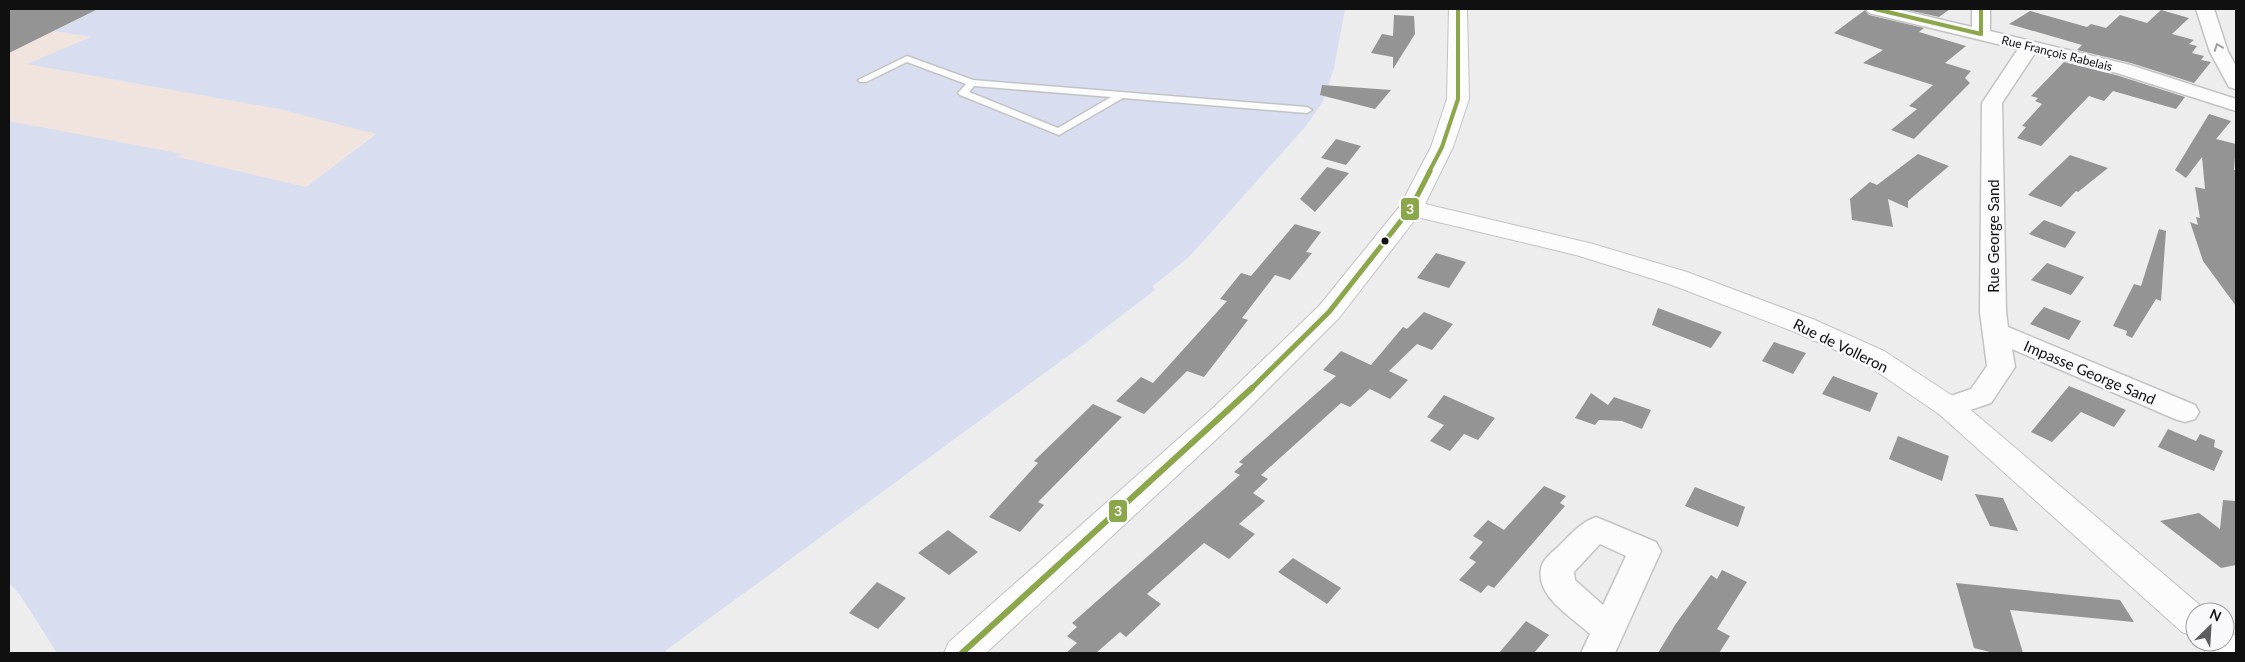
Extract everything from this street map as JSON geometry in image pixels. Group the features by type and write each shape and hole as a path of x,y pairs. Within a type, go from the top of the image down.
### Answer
{"street":[{"path":"962,653 1222,416 1329,312 1411,208 1442,147 1458,99 1458,9"},
{"name":"Rue François Rabelais","path":"1875,9 2123,69 2236,105"},
{"path":"1980,9 1981,34"},
{"path":"2205,9 2220,52 2236,83"},
{"name":"Rue George Sand","path":"1948,407 1981,396 2001,367 1993,312 1992,103 2030,46"},
{"name":"Rue de Volleron","path":"1411,208 1584,249 1678,278 1805,326 1874,357 1948,407 2185,613"},
{"name":"Impasse George Sand","path":"1996,332 2185,412"}],"lane":[{"path":"862,80 907,59 972,83 1307,110"},
{"path":"972,83 963,94 1059,132 1123,94"}],"shaded area":[{"path":"9,9 98,9 55,31 93,37 28,64 279,109 376,133 306,187 178,157 182,154 9,121"},
{"path":"98,9 1345,9 1334,68 1323,101 1306,126 1190,256 1153,286 1155,290 1083,345 665,651 669,653 57,653 20,595 9,583 9,121 183,154 178,157 306,187 376,134 279,109 27,64 91,37 54,31"}],"building":[{"path":"9,9 98,9 9,53"},
{"path":"1903,9 1950,9 1939,17"},
{"path":"1865,10 1869,15 1924,28 1919,32 1966,46 1945,63 1971,71 1965,78 1970,83 1914,139 1891,130 1917,109 1909,106 1933,85 1863,63 1883,50 1834,33"},
{"path":"2161,10 2189,18 2172,34 2194,40 2189,44 2197,46 2192,53 2204,56 2201,60 2211,62 2194,83 2131,63 2077,50 2082,45 2009,24 2030,11 2087,27 2091,24 2106,28 2120,15 2147,23"},
{"path":"1394,15 1414,16 1415,34 1393,69 1393,57 1371,53 1382,34 1393,36"},
{"path":"2064,62 2116,75 2185,97 2176,109 2113,91 2104,101 2089,96 2041,146 2017,138 2026,127 2022,126 2042,104 2035,101 2038,98 2031,96"},
{"path":"1322,85 1391,90 1375,109 1320,95"},
{"path":"2209,114 2231,121 2216,139 2236,144 2234,170 2236,170 2236,306 2203,261 2190,222 2198,225 2196,217 2200,218 2195,187 2205,189 2202,157 2186,178 2175,170"},
{"path":"1336,139 1361,146 1346,165 1321,158"},
{"path":"1918,154 1949,166 1908,201 1908,208 1888,199 1893,227 1852,220 1850,199 1870,182 1877,185"},
{"path":"2070,155 2108,168 2078,192 2076,191 2061,207 2028,195"},
{"path":"1327,167 1349,173 1315,212 1300,199"},
{"path":"2044,220 2076,232 2065,248 2029,234"},
{"path":"1295,224 1321,232 1306,252 1312,253 1290,280 1275,275 1242,318 1248,320 1204,377 1187,371 1144,414 1116,401 1141,377 1153,383 1227,301 1220,299 1241,273 1251,276"},
{"path":"2159,229 2166,231 2161,301 2156,299 2132,338 2126,335 2127,331 2113,326 2134,284 2141,286"},
{"path":"1436,253 1466,262 1449,288 1417,278"},
{"path":"2047,263 2084,277 2071,295 2031,280"},
{"path":"2044,307 2081,321 2069,340 2030,324"},
{"path":"1658,308 1722,332 1711,348 1652,325"},
{"path":"1424,312 1453,324 1432,350 1417,344 1389,371 1408,380 1390,399 1370,389 1350,407 1341,403 1261,475 1268,479 1253,493 1265,501 1239,524 1255,534 1229,559 1204,543 1147,594 1161,604 1126,637 1120,632 1096,653 1066,653 1077,643 1067,636 1077,627 1072,623 1240,475 1234,472 1243,464 1239,462 1336,376 1323,370 1341,351 1371,365 1403,327 1407,329"},
{"path":"1774,342 1806,353 1793,374 1762,361"},
{"path":"1833,376 1878,393 1870,412 1822,394"},
{"path":"2069,386 2126,410 2114,427 2081,412 2052,442 2031,432"},
{"path":"1591,393 1608,405 1614,397 1651,410 1642,429 1622,421 1599,420 1595,425 1575,418"},
{"path":"1444,395 1495,418 1478,440 1464,434 1450,451 1430,441 1444,425 1427,417"},
{"path":"1093,404 1122,417 1038,502 1044,505 1020,532 989,517 1038,463 1034,461"},
{"path":"2168,429 2196,441 2200,434 2215,440 2214,447 2223,451 2214,471 2158,447"},
{"path":"1898,436 1949,456 1942,481 1889,459"},
{"path":"1544,486 1566,496 1560,503 1565,506 1494,588 1488,585 1481,593 1459,580 1476,562 1469,558 1483,542 1473,536 1488,520 1504,530"},
{"path":"1695,487 1745,507 1738,527 1685,506"},
{"path":"1975,494 2003,498 2018,531 1990,526"},
{"path":"2223,500 2236,501 2236,565 2221,568 2160,521 2199,513 2220,529"},
{"path":"948,530 978,552 949,575 918,553"},
{"path":"1293,558 1341,588 1327,604 1278,572"},
{"path":"1722,570 1747,582 1717,629 1730,636 1719,653 1658,653 1675,625 1711,575 1717,579"},
{"path":"877,582 906,598 878,629 849,613"},
{"path":"1956,583 2120,600 2134,622 2010,610 2023,653 1994,653 1974,648"},
{"path":"1526,621 1549,635 1534,653 1499,653"}],"transit line":[{"name":"3","path":"962,653 1223,416 1329,312 1411,208 1442,147 1458,99 1458,9"},
{"name":"3","path":"1875,9 1981,34 1981,9"}]}
